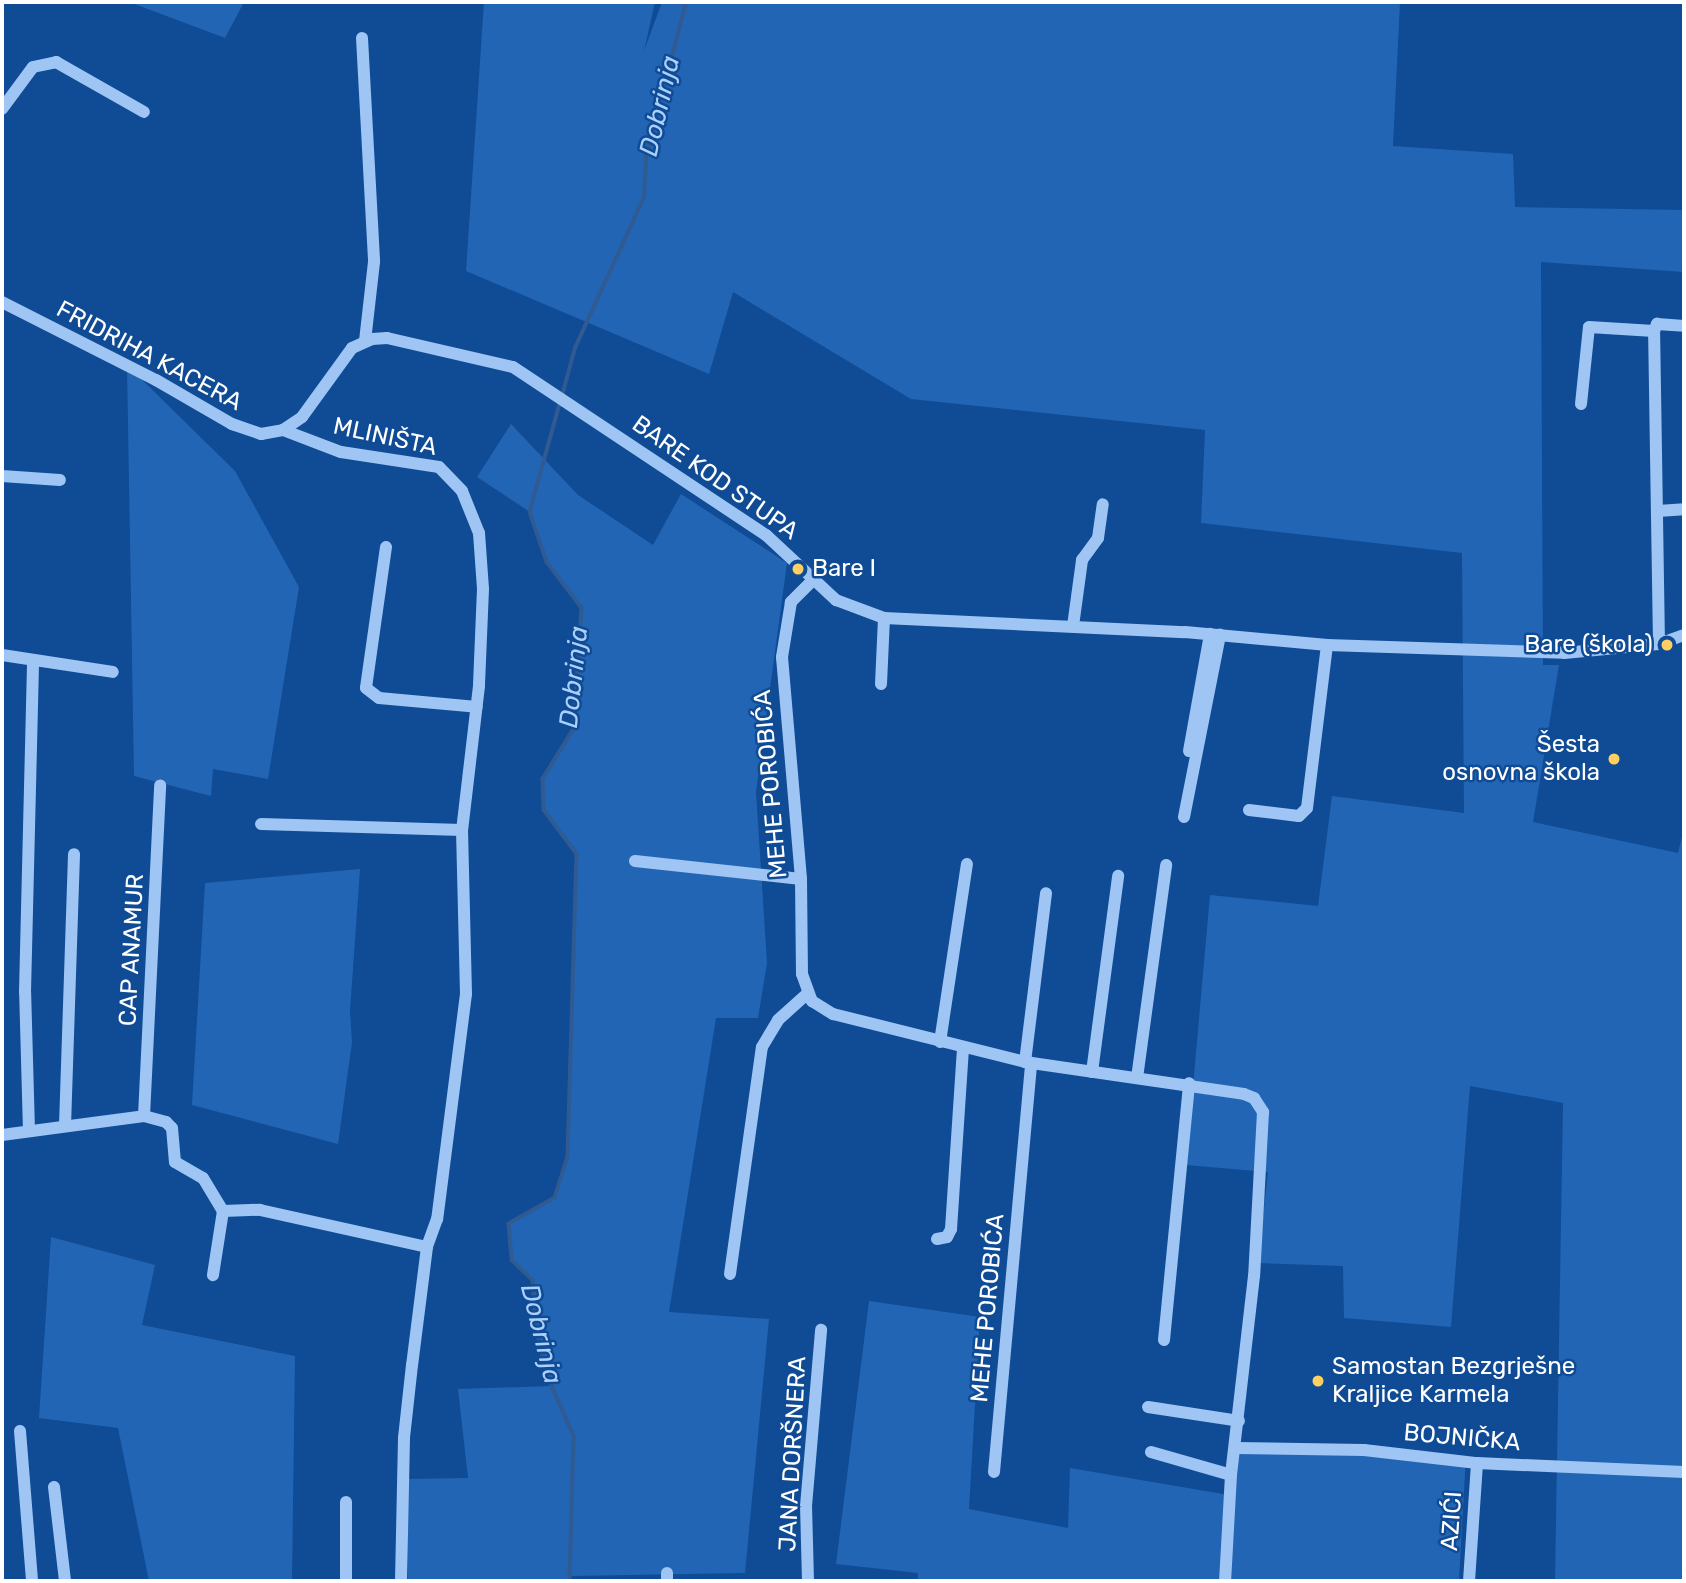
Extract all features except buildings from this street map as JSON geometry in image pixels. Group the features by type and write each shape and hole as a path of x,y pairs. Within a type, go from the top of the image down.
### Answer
{"street":[{"path":"283,430 302,418 345,356 365,341 374,262 362,38"},
{"path":"2,109 33,67 56,62 145,111"},
{"name":"FRIDRIHA KACERA","path":"2,302 144,373 232,425 261,434 283,430"},
{"path":"1659,644 1654,331 1657,324 1684,326"},
{"path":"1581,404 1589,327 1654,331"},
{"name":"BARE KOD STUPA","path":"365,341 387,338 492,360 553,391 766,535 836,600 884,618 1073,626 1327,645 1564,653 1659,644 1684,635"},
{"name":"MLINIŠTA","path":"283,430 341,452 439,467 462,491 479,533 483,589 477,707 463,830 466,980 437,1219 427,1247 404,1438 401,1581"},
{"path":"2,476 60,480"},
{"path":"1073,626 1082,559 1098,538 1103,504"},
{"path":"1658,511 1684,509"},
{"path":"386,547 366,688 379,698 477,707"},
{"name":"MEHE POROBIĆA","path":"807,995 802,974 802,879 782,657 792,602 814,579"},
{"path":"881,684 884,618"},
{"path":"1183,785 1215,635"},
{"path":"1184,817 1215,635"},
{"path":"1249,810 1299,816 1307,808 1327,645"},
{"path":"2,655 113,672"},
{"path":"29,1131 25,992 33,661"},
{"name":"CAP ANAMUR","path":"145,1116 160,785"},
{"path":"261,824 463,830"},
{"path":"65,1126 74,854"},
{"path":"635,862 802,879"},
{"path":"940,1042 967,864"},
{"path":"1137,1078 1166,865"},
{"path":"1092,1072 1118,876"},
{"name":"MEHE POROBIĆA","path":"994,1472 1028,1062 1046,893"},
{"path":"730,1274 762,1047 778,1020 807,995 833,1014 940,1042 1028,1062 1189,1083 1254,1098 1263,1112 1239,1421 1231,1475 1225,1581"},
{"name":"MEHE POROBIĆA","path":"937,1239 947,1237 951,1229 963,1047"},
{"path":"1164,1340 1189,1083"},
{"path":"2,1135 145,1116 170,1125 175,1162 203,1178 223,1211 213,1275"},
{"path":"223,1211 260,1210 427,1247"},
{"name":"JANA DORŠNERA","path":"808,1581 806,1506 821,1330"},
{"path":"1148,1407 1239,1421"},
{"path":"20,1431 32,1581"},
{"name":"BOJNIČKA","path":"1236,1448 1364,1450 1477,1463 1684,1472"},
{"path":"1151,1452 1231,1475"},
{"name":"AZIĆI","path":"1469,1581 1477,1463"},
{"path":"54,1487 65,1581"},
{"path":"346,1502 346,1581"}],"shaded area":[{"path":"129,2 244,2 225,38"},
{"path":"484,2 655,2 644,51 662,2 1400,2 1393,146 1513,154 1515,207 1684,210 1684,272 1541,262 1543,665 1559,665 1533,822 1678,853 1684,828 1684,1581 1555,1581 1563,1103 1470,1086 1451,1327 1344,1318 1343,1266 1258,1263 1268,1172 1186,1165 1210,895 1318,906 1332,796 1464,813 1462,553 1201,523 1205,430 911,399 733,292 709,374 466,271"},
{"path":"127,365 235,471 299,587 268,779 213,769 211,796 134,776"},
{"path":"511,424 578,495 653,545 681,494 787,563 756,792 767,963 758,1018 716,1018 669,1312 769,1319 745,1573 571,1576 570,1581 408,1581 407,1479 468,1478 458,1389 552,1386 536,1326 533,1280 512,1260 509,1224 555,1198 568,1157 577,854 544,810 543,779 574,729 582,608 547,562 530,512 477,477"},
{"path":"360,869 350,1011 352,1042 338,1144 192,1105 205,883"},
{"path":"51,1237 155,1265 142,1325 295,1356 292,1581 149,1581 118,1428 39,1418"},
{"path":"869,1301 980,1317 969,1509 1068,1528 1070,1468 1229,1495 1236,1445 1466,1456 1459,1581 918,1581 918,1573 836,1564"}],"waterway":[{"name":"Dobrinja","path":"562,396 575,348 644,197 646,156 686,2"},
{"name":"Dobrinja","path":"560,404 530,512 547,562 582,608 574,729 543,779 544,810 577,854 568,1157 555,1198 509,1224 512,1260 533,1280 536,1326 548,1377 574,1436 570,1581"}],"place":[{"name":"Bare I","path":"798,569"},
{"name":"Bare (škola)","path":"1667,645"},
{"name":"Šesta osnovna škola","path":"1614,759"},
{"name":"Samostan Bezgrješne Kraljice Karmela","path":"1318,1381"}]}
